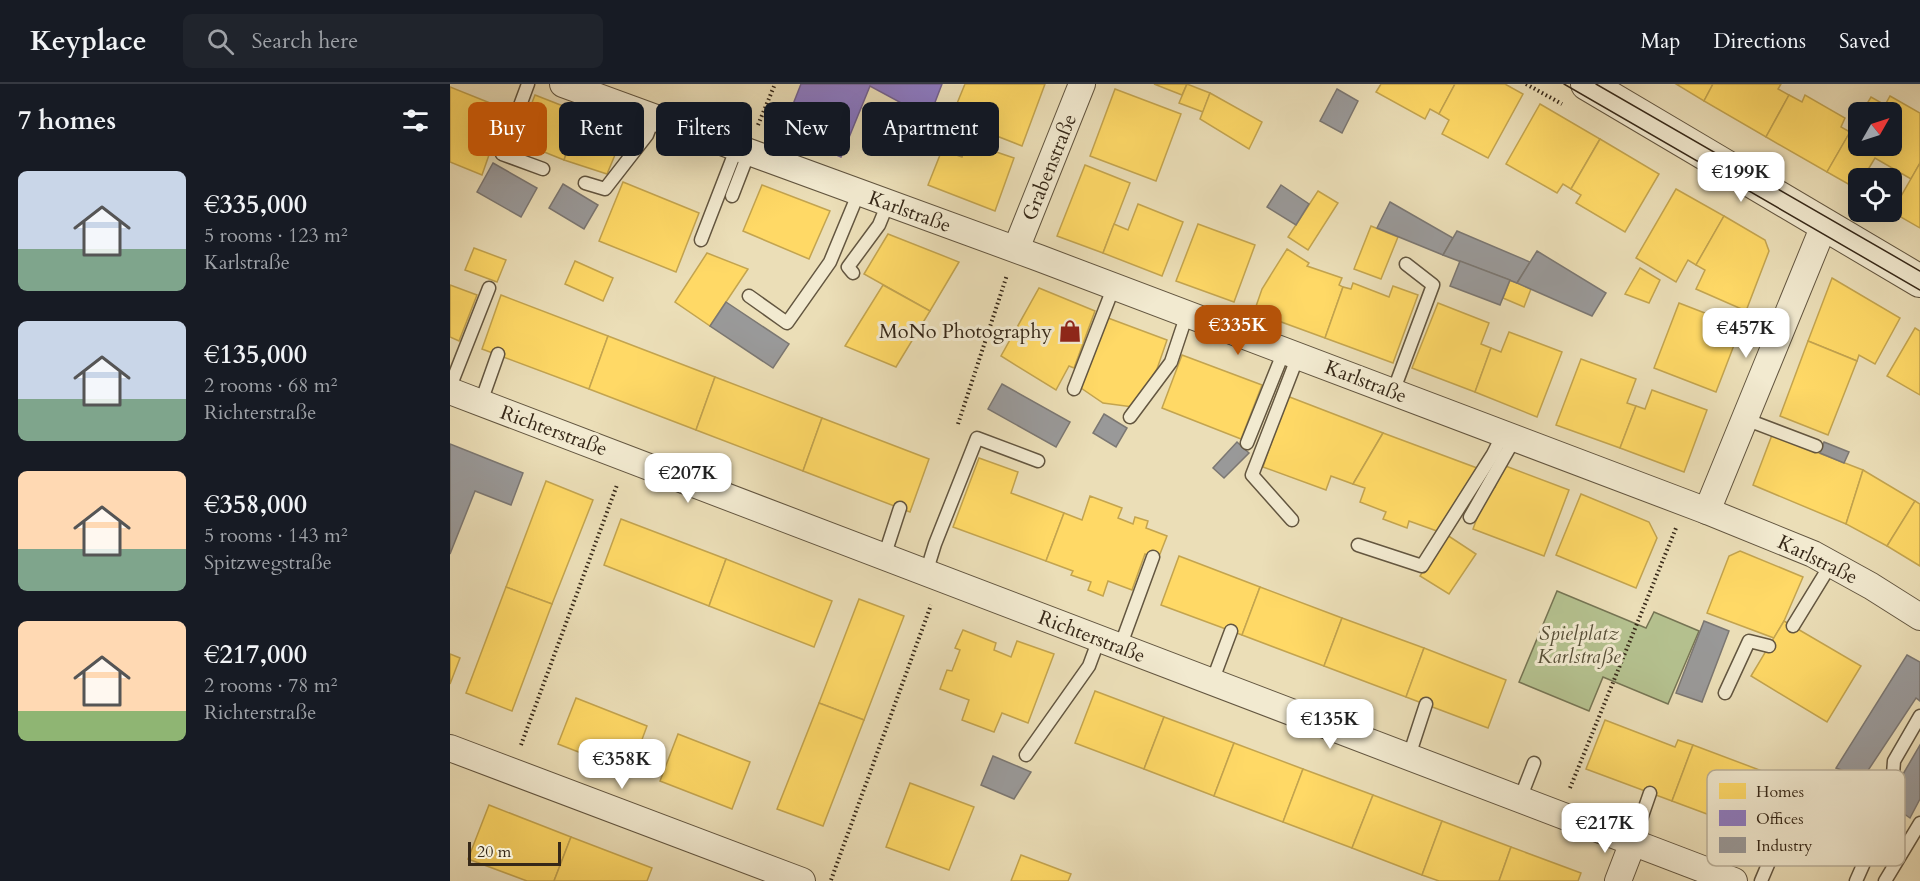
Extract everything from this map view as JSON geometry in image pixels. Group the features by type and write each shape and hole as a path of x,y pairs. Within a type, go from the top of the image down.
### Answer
{"street":[{"name":"Karlstraße","path":"563,84 654,117"},
{"name":"Grabenstraße","path":"1016,249 1082,84"},
{"path":"1587,84 1920,281"},
{"name":"Karlstraße","path":"752,145 859,192 1016,249 1707,511 1812,554 1871,586 1920,617"},
{"path":"1707,511 1824,223"},
{"name":"Richterstraße","path":"450,389 1734,881"},
{"path":"450,748 786,878"},
{"path":"1618,881 1633,842"}],"lane":[{"path":"528,84 502,154 543,169"},
{"path":"585,183 605,189 647,135 654,117"},
{"path":"701,240 741,156"},
{"path":"732,196 743,156"},
{"path":"749,296 787,323 830,262 859,192"},
{"path":"853,273 848,267 879,225 888,203"},
{"path":"1393,392 1433,285 1406,264"},
{"path":"1074,389 1114,286"},
{"path":"450,389 489,288"},
{"path":"1130,417 1171,362 1186,314"},
{"path":"1247,443 1291,353"},
{"path":"1291,353 1252,475 1292,520"},
{"path":"481,402 498,354"},
{"path":"1745,419 1816,446"},
{"path":"1470,517 1509,436"},
{"path":"1358,545 1422,566 1493,454 1509,436"},
{"path":"933,576 935,543 976,438 1038,461"},
{"path":"884,557 900,508"},
{"path":"1026,755 1089,666 1109,643 1153,557"},
{"path":"1793,626 1831,564"},
{"path":"1212,682 1230,631"},
{"path":"1725,693 1749,641 1769,646"},
{"path":"1409,756 1426,704"},
{"path":"1893,770 1894,761 1920,716"},
{"path":"1520,799 1534,763"},
{"path":"1633,842 1650,793"},
{"path":"1905,848 1920,823"},
{"path":"1761,881 1767,866"},
{"path":"1856,881 1863,866"},
{"path":"1885,881 1894,866"}],"path":[{"path":"752,132 775,84"},
{"path":"957,428 1016,249"},
{"path":"512,771 628,457"},
{"path":"1560,813 1678,524 1707,511"},
{"path":"830,881 933,576"}],"green space":[{"name":"Spielplatz Karlstraße","path":"1557,591 1646,628 1654,612 1699,631 1668,704 1603,677 1589,711 1519,682"}],"building: Homes":[{"path":"965,84 1045,84 1022,146 999,137 999,102 958,102"},
{"path":"1154,84 1187,84 1182,95"},
{"path":"1187,84 1210,93 1203,112 1179,103"},
{"path":"1381,84 1455,84 1439,114 1430,109 1425,119 1376,92"},
{"path":"1455,84 1505,84 1523,94 1488,158 1442,134 1449,120 1439,114"},
{"path":"1676,84 1713,84 1704,101"},
{"path":"1713,84 1781,84 1778,89 1789,95 1766,137 1704,101"},
{"path":"450,87 488,102 468,102 468,156 489,156 482,175 450,162"},
{"path":"1115,89 1181,114 1156,181 1090,156"},
{"path":"1210,93 1262,122 1249,149 1200,119"},
{"path":"535,95 559,104 559,156 565,156 564,160 547,153 547,102 532,102"},
{"path":"1789,95 1802,102 1805,95 1845,118 1841,127 1848,131 1848,135 1827,172 1766,137"},
{"path":"1890,96 1901,102 1887,102"},
{"path":"1871,97 1880,102 1868,102"},
{"path":"1902,103 1920,113 1920,163 1911,179 1902,174 1902,168 1892,168 1875,158 1869,168 1848,168 1848,184 1827,172 1848,135 1848,156 1902,156"},
{"path":"1540,104 1600,139 1571,189 1563,184 1557,193 1506,164"},
{"path":"1600,139 1659,174 1625,232 1576,203 1581,195 1571,189"},
{"path":"999,153 1014,158 995,211 928,185 940,156 999,156"},
{"path":"565,156 615,156 607,174 564,160"},
{"path":"1920,163 1920,228 1902,218 1902,194"},
{"path":"1085,165 1130,183 1103,253 1057,236"},
{"path":"623,182 699,213 676,272 599,241"},
{"path":"762,185 830,211 809,259 743,231"},
{"path":"1676,189 1724,216 1696,265 1688,260 1676,282 1636,258"},
{"path":"1318,191 1338,203 1308,250 1288,237"},
{"path":"1138,204 1183,222 1162,276 1103,253 1114,224 1128,230"},
{"path":"1724,216 1765,240 1769,251 1746,311 1696,289 1705,270 1696,265"},
{"path":"1198,224 1255,245 1234,302 1176,281"},
{"path":"1371,226 1398,237 1381,279 1354,269"},
{"path":"888,234 959,262 930,311 864,274"},
{"path":"474,248 506,260 497,282 465,270"},
{"path":"1287,249 1309,263 1307,266 1342,278 1339,285 1343,287 1325,338 1254,312 1262,289"},
{"path":"707,253 748,269 710,326 675,302"},
{"path":"575,261 613,278 603,301 565,284"},
{"path":"1640,268 1660,280 1649,303 1625,294"},
{"path":"1832,278 1900,318 1875,364 1859,355 1857,361 1808,341"},
{"path":"1510,280 1531,289 1524,307 1503,298"},
{"path":"1353,283 1389,297 1393,286 1418,295 1393,363 1325,338 1343,287 1351,289"},
{"path":"450,285 477,295 459,341 450,337"},
{"path":"883,285 930,311 896,367 845,346"},
{"path":"1039,288 1095,311 1074,368 1069,366 1056,390 1001,356"},
{"path":"501,295 608,336 589,389 482,349"},
{"path":"1438,303 1489,323 1481,344 1491,348 1475,392 1412,368"},
{"path":"1679,303 1741,327 1716,392 1654,368"},
{"path":"1108,318 1167,340 1157,369 1133,407 1103,403 1081,388"},
{"path":"1915,328 1920,331 1920,395 1887,376"},
{"path":"1509,332 1562,352 1537,417 1475,392 1491,348 1501,352"},
{"path":"608,336 715,377 696,430 589,389"},
{"path":"1808,341 1857,361 1828,435 1780,416"},
{"path":"1182,355 1262,385 1241,439 1162,408"},
{"path":"1581,359 1636,379 1627,403 1636,406 1620,448 1556,425"},
{"path":"715,377 822,418 803,471 696,430"},
{"path":"1652,390 1707,410 1684,472 1620,448 1636,406 1645,409"},
{"path":"1287,396 1383,433 1353,484 1331,476 1326,490 1263,467"},
{"path":"822,418 929,459 910,512 803,471"},
{"path":"1383,433 1477,468 1437,531 1409,521 1407,528 1383,519 1386,512 1360,502 1365,488 1353,484"},
{"path":"1772,435 1863,470 1846,524 1753,485"},
{"path":"979,458 1018,472 1011,493 1064,513 1046,561 953,527"},
{"path":"1503,465 1569,490 1544,556 1473,529 1489,485 1495,487"},
{"path":"1863,470 1915,501 1887,546 1846,524"},
{"path":"546,481 593,500 552,604 506,587"},
{"path":"1581,494 1649,522 1657,538 1636,588 1556,555"},
{"path":"1090,496 1122,508 1118,518 1133,524 1135,517 1148,521 1146,528 1167,536 1158,559 1145,554 1132,590 1108,581 1103,596 1088,590 1091,582 1071,575 1073,571 1046,561 1064,513 1082,520"},
{"path":"1915,501 1920,504 1920,566 1887,546"},
{"path":"621,519 726,559 709,606 604,565"},
{"path":"1447,535 1476,554 1449,594 1420,576"},
{"path":"1740,551 1803,577 1774,638 1707,613 1729,556"},
{"path":"1179,556 1260,587 1242,635 1161,605"},
{"path":"726,559 832,601 814,647 709,606"},
{"path":"506,587 552,604 512,711 466,693"},
{"path":"1260,587 1342,618 1324,666 1242,635"},
{"path":"859,599 904,616 864,720 819,703"},
{"path":"1342,618 1424,648 1406,697 1324,666"},
{"path":"1784,621 1861,666 1827,722 1751,676"},
{"path":"963,630 996,643 994,650 1011,657 1017,641 1054,654 1028,723 1002,713 994,732 962,720 969,700 940,689 947,670 952,671 960,650 955,648"},
{"path":"1424,648 1506,680 1488,728 1406,697"},
{"path":"450,654 460,658 450,684"},
{"path":"1095,691 1164,717 1144,769 1075,743"},
{"path":"576,698 647,726 630,772 558,744"},
{"path":"819,703 864,720 823,826 777,809"},
{"path":"1164,717 1234,743 1214,796 1144,769"},
{"path":"1605,720 1675,747 1678,740 1693,745 1672,801 1586,769"},
{"path":"678,734 750,762 732,809 660,781"},
{"path":"1234,743 1303,769 1283,822 1214,796"},
{"path":"1693,745 1759,770 1707,770 1707,814 1672,801"},
{"path":"1303,769 1373,795 1352,848 1283,822"},
{"path":"910,783 974,807 949,870 886,847"},
{"path":"1373,795 1442,821 1422,875 1352,848"},
{"path":"489,805 571,837 554,881 527,881 468,859"},
{"path":"1442,821 1511,847 1499,881 1439,881 1422,875"},
{"path":"571,837 652,868 647,881 554,881"},
{"path":"1511,847 1581,873 1578,881 1499,881"},
{"path":"1021,855 1071,874 1068,881 1011,881"}],"building: Offices":[{"path":"801,84 942,84 935,102 900,102 870,86 850,135 850,102 794,102"}],"building: Industry":[{"path":"1337,89 1358,101 1342,133 1320,121"},
{"path":"493,163 537,188 521,217 477,192"},
{"path":"563,184 598,205 584,229 549,208"},
{"path":"1281,185 1309,204 1296,225 1267,207"},
{"path":"1390,202 1453,238 1443,255 1377,228"},
{"path":"1457,231 1530,262 1517,283 1443,255"},
{"path":"1537,251 1606,293 1592,316 1517,283"},
{"path":"1460,261 1510,280 1500,305 1450,286"},
{"path":"726,302 789,344 773,368 710,326"},
{"path":"1002,384 1070,422 1056,447 988,409"},
{"path":"1104,414 1127,428 1116,447 1093,433"},
{"path":"1237,442 1249,453 1224,478 1213,468"},
{"path":"1824,442 1849,452 1844,463 1820,453"},
{"path":"450,444 523,473 511,505 475,491 450,554"},
{"path":"1704,621 1729,631 1702,702 1676,693"},
{"path":"1907,655 1920,662 1920,701 1916,698 1868,770 1836,768"},
{"path":"1920,745 1920,799 1910,818 1905,815 1905,771"},
{"path":"993,756 1031,772 1014,799 981,785"}],"tram line":[{"path":"1564,84 1920,290"},
{"path":"1596,84 1920,271"}],"place":[{"name":"MoNo Photography","path":"1070,331"}]}
